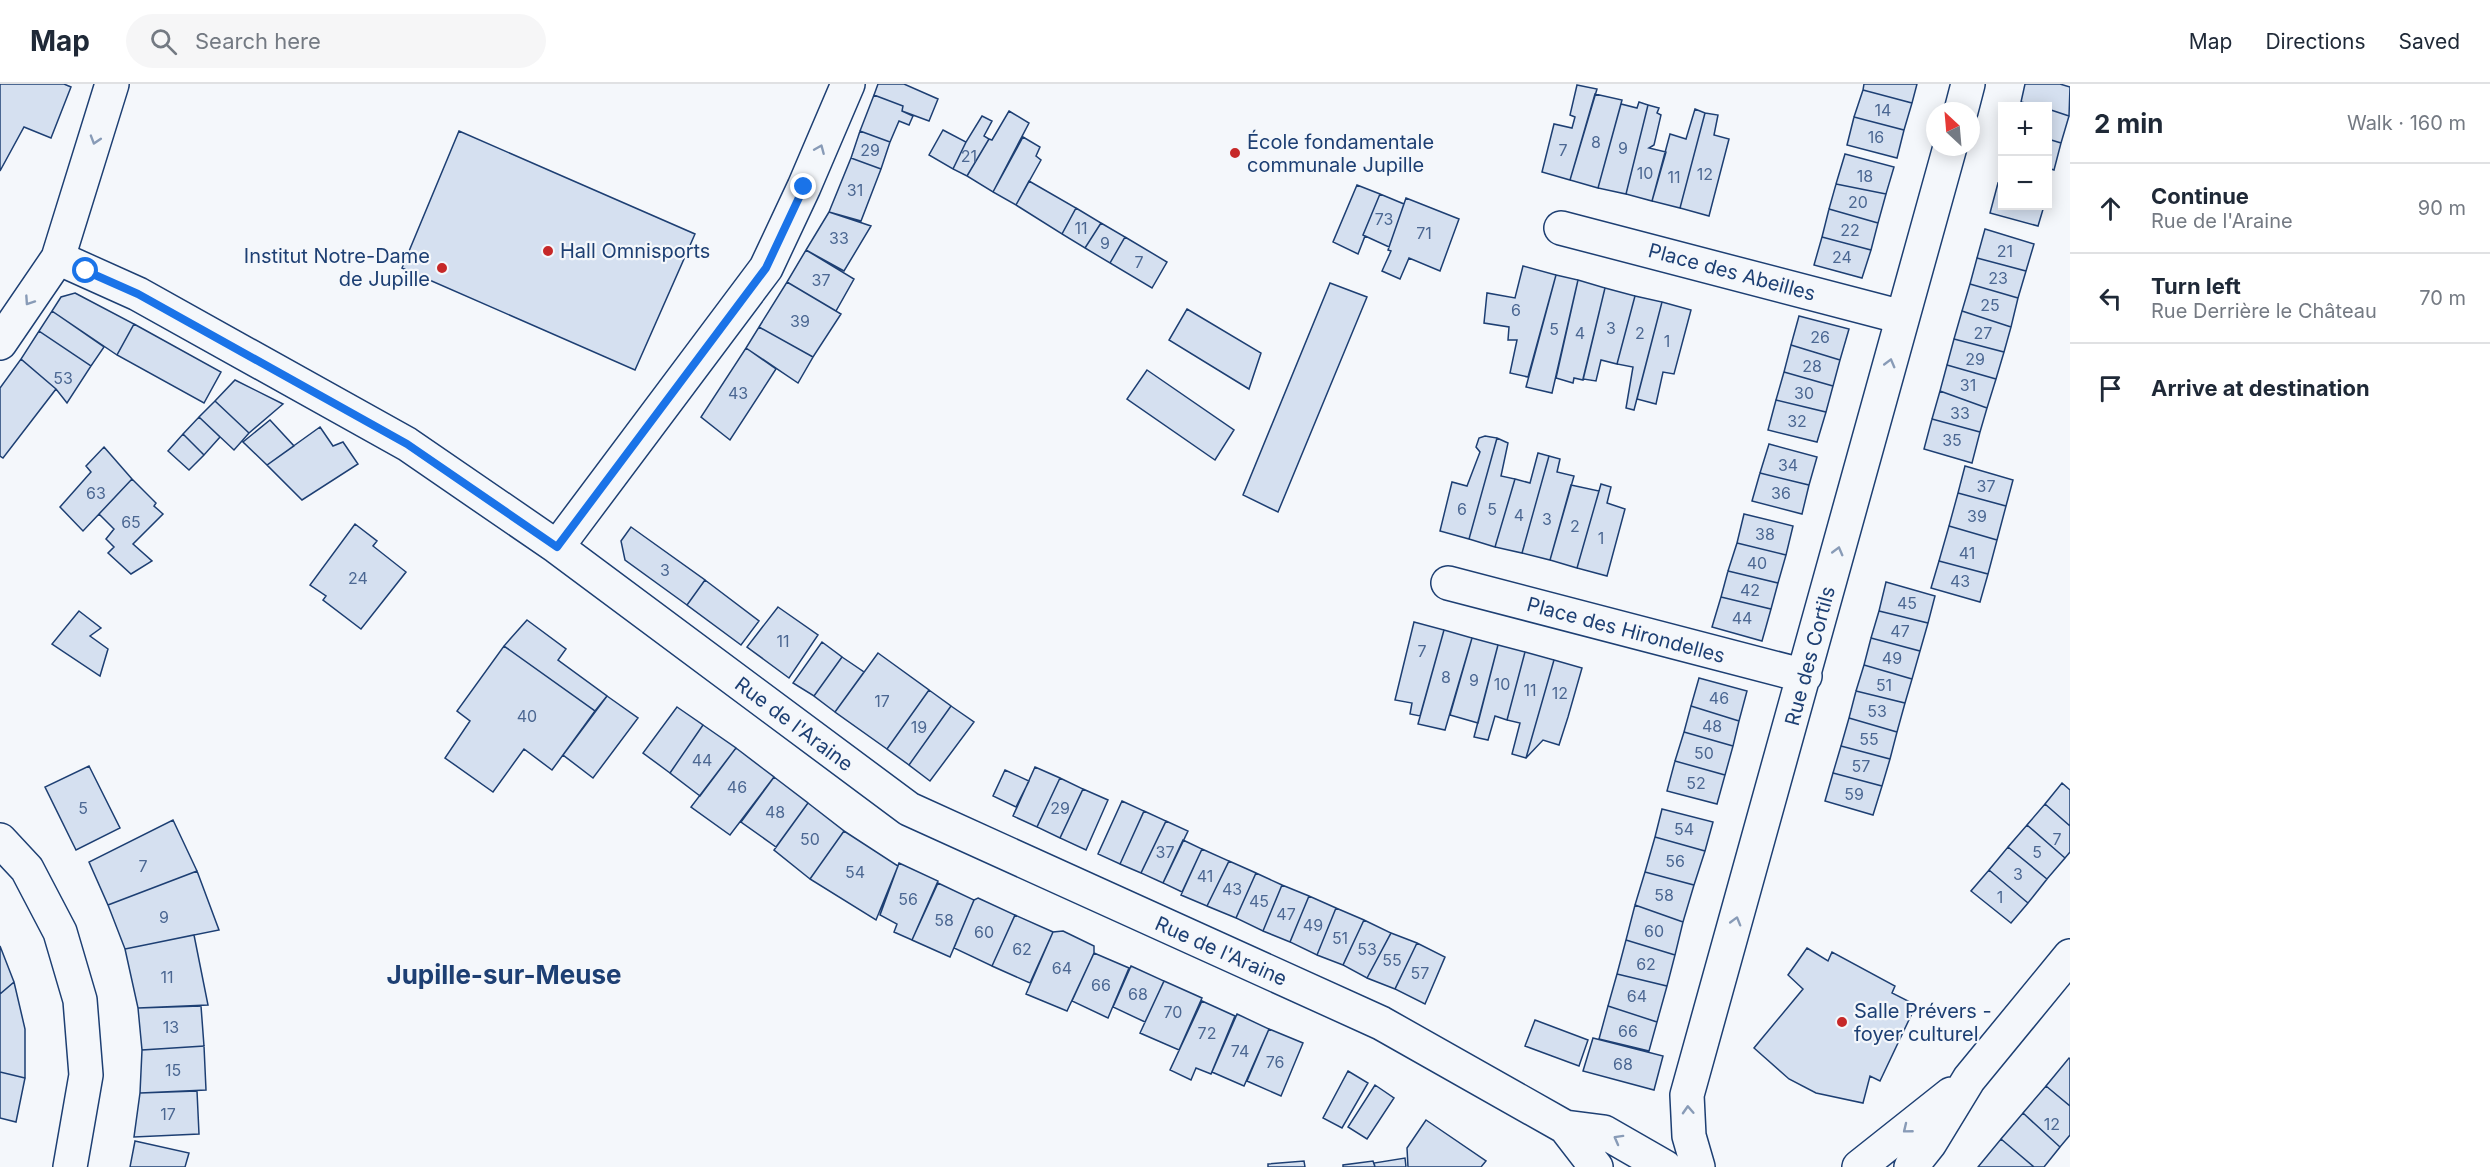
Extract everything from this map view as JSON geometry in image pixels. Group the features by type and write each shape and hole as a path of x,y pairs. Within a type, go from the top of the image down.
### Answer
{"street":[{"path":"0,343 58,258 112,84"},
{"path":"557,547 766,268 848,84"},
{"path":"1963,102 1968,84"},
{"name":"Rue des Cortils","path":"1698,1167 1689,1136 1687,1095 1947,156"},
{"name":"Place des Abeilles","path":"1561,228 1902,317"},
{"name":"Rue de l'Araine","path":"58,258 138,294 407,444 557,547 909,809 1381,1023 1565,1127"},
{"name":"Place des Hirondelles","path":"1448,583 1805,676"},
{"path":"0,840 27,869 60,932 80,1000 86,1075 70,1167"},
{"path":"1911,1167 1930,1143 1969,1079 2066,967"},
{"path":"1859,1167 1969,1079"},
{"path":"1565,1127 1596,1167"},
{"path":"1565,1127 1604,1132 1665,1167"}],"building":[{"path":"0,84 64,84 71,87 51,138 24,127 0,171"},
{"path":"878,84 904,84 938,99 929,121 902,111 903,106 874,95"},
{"path":"1864,84 1917,84 1912,103 1863,90"},
{"path":"2025,84 2060,84 2070,87 2069,116 2052,110 2052,102 2021,102"},
{"path":"1577,85 1597,89 1570,180 1542,172 1554,124 1572,128 1575,117 1570,115"},
{"path":"1863,90 1912,103 1904,130 1854,117"},
{"path":"1595,94 1622,100 1598,188 1570,180"},
{"path":"874,95 903,106 902,111 913,116 909,125 899,121 890,142 860,131"},
{"path":"1639,102 1648,105 1626,194 1598,188 1621,104 1637,108"},
{"path":"1648,105 1659,108 1657,113 1661,115 1654,145 1649,148 1666,152 1652,201 1626,194"},
{"path":"1695,109 1705,113 1680,208 1652,201 1670,134 1686,139"},
{"path":"2052,110 2069,116 2061,143 2052,140"},
{"path":"1009,111 1029,123 993,192 967,176"},
{"path":"1705,113 1718,115 1714,135 1729,139 1709,216 1680,208"},
{"path":"982,116 992,121 984,136 989,139 967,176 953,169"},
{"path":"1854,117 1904,130 1897,158 1847,145"},
{"path":"943,130 966,142 953,169 929,155"},
{"name":"Hall Omnisports","path":"459,131 695,234 635,370 402,268"},
{"path":"860,131 890,142 881,169 851,158"},
{"path":"1023,137 1040,147 1036,156 1041,160 1016,205 993,192"},
{"path":"2052,140 2061,143 2054,170 2052,169"},
{"path":"1845,154 1894,167 1886,194 1836,184"},
{"path":"851,158 881,169 861,221 829,212"},
{"path":"1029,181 1076,208 1062,234 1016,205"},
{"path":"1998,183 1998,210 2043,210 2038,226 1990,213"},
{"path":"1836,184 1886,194 1878,223 1829,209"},
{"path":"1357,185 1380,194 1363,235 1365,236 1358,254 1333,242"},
{"path":"1380,194 1404,204 1389,247 1363,235"},
{"path":"1406,198 1459,219 1440,271 1409,258 1400,279 1382,271 1391,251 1388,250"},
{"path":"1076,208 1101,223 1085,248 1062,234"},
{"path":"1829,209 1878,223 1871,250 1822,237"},
{"path":"829,212 871,226 844,271 806,250"},
{"path":"1101,223 1125,237 1110,263 1085,248"},
{"path":"1985,229 2034,244 2026,271 1977,258"},
{"path":"1125,237 1167,262 1152,288 1110,263"},
{"path":"1822,237 1871,250 1862,278 1814,265"},
{"path":"806,250 854,279 836,311 787,282"},
{"path":"1977,258 2026,271 2018,298 1970,284"},
{"path":"1523,266 1556,275 1528,377 1510,373 1517,340 1508,340 1509,327 1484,323 1487,293 1515,298"},
{"path":"1556,275 1578,280 1552,393 1526,387"},
{"path":"1578,280 1605,288 1583,380 1574,378 1573,383 1556,378"},
{"path":"787,282 841,314 813,357 759,327"},
{"path":"1330,283 1367,297 1278,512 1243,495"},
{"path":"1970,284 2018,298 2011,327 1962,311"},
{"path":"1605,288 1635,296 1617,364 1601,360 1596,381 1583,379"},
{"path":"75,293 134,324 117,355 52,311 61,297"},
{"path":"1635,296 1662,302 1634,410 1626,408 1633,367 1617,364"},
{"path":"1662,302 1691,310 1674,374 1663,372 1656,404 1637,399"},
{"path":"1187,309 1261,353 1249,389 1169,340"},
{"path":"52,311 104,347 91,366 39,331"},
{"path":"1962,311 2011,327 2004,352 1954,339"},
{"path":"1799,316 1849,329 1840,360 1791,345"},
{"path":"134,324 221,372 204,403 117,355"},
{"path":"759,327 813,357 798,383 746,348"},
{"path":"39,331 91,366 67,403 56,389 21,359"},
{"path":"1954,339 2004,352 1996,379 1947,365"},
{"path":"1791,345 1840,360 1833,386 1784,372"},
{"path":"746,348 776,369 730,440 701,417"},
{"path":"21,359 56,389 3,458 0,456 0,388"},
{"path":"1947,365 1996,379 1987,408 1940,391"},
{"path":"1147,370 1234,430 1215,460 1127,399"},
{"path":"1784,372 1833,386 1826,412 1776,400"},
{"path":"235,380 283,404 249,433 215,401"},
{"path":"1940,391 1987,408 1980,432 1932,419"},
{"path":"1776,400 1826,412 1817,442 1768,430"},
{"path":"215,401 249,433 234,450 199,417"},
{"path":"199,417 220,437 204,455 183,434"},
{"path":"1932,419 1980,432 1972,463 1924,449"},
{"path":"270,420 294,446 267,465 243,442"},
{"path":"320,427 333,446 343,442 358,464 302,500 267,465"},
{"path":"183,434 204,455 189,470 168,451"},
{"path":"1485,436 1497,438 1469,539 1440,531 1452,482 1467,486 1480,452 1476,447 1479,438"},
{"path":"1497,438 1508,443 1501,476 1515,479 1495,547 1469,539"},
{"path":"1769,444 1817,457 1809,485 1760,473"},
{"path":"104,447 132,479 83,531 60,507 91,472 86,466"},
{"path":"1538,453 1549,456 1522,553 1495,547 1515,479 1530,483"},
{"path":"1549,456 1560,459 1557,472 1574,476 1550,560 1522,553"},
{"path":"1965,466 2013,480 2006,506 1958,493"},
{"path":"1760,473 1809,485 1802,514 1752,501"},
{"path":"132,479 156,503 154,506 163,514 133,544 152,561 131,574 108,553 114,547 106,539 114,529 99,514"},
{"path":"1601,484 1611,487 1607,503 1625,509 1607,576 1577,568"},
{"path":"1571,485 1599,491 1577,568 1550,560"},
{"path":"1958,493 2006,506 1997,540 1949,526"},
{"path":"1744,514 1793,526 1786,555 1737,543"},
{"path":"355,524 377,541 373,546 406,572 361,629 323,600 326,596 310,585"},
{"path":"1949,526 1997,540 1988,574 1939,561"},
{"path":"631,527 705,580 687,605 625,560 621,541"},
{"path":"1737,543 1786,555 1778,583 1728,571"},
{"path":"1939,561 1988,574 1980,602 1931,588"},
{"path":"1728,571 1778,583 1771,609 1721,597"},
{"path":"705,580 759,621 741,645 687,605"},
{"path":"1886,582 1935,596 1928,623 1879,611"},
{"path":"1721,597 1771,609 1762,641 1712,627"},
{"path":"778,607 818,635 789,678 747,647"},
{"path":"79,611 101,628 90,636 108,649 100,676 52,644"},
{"path":"1879,611 1928,623 1920,651 1871,638"},
{"path":"527,620 566,649 558,660 607,696 595,711 504,646"},
{"path":"1414,622 1444,630 1420,716 1410,714 1412,703 1395,700"},
{"path":"1444,630 1472,638 1445,730 1418,724"},
{"path":"1472,638 1498,645 1478,723 1450,715"},
{"path":"1871,638 1920,651 1912,679 1864,665"},
{"path":"822,642 842,657 814,696 793,683"},
{"path":"1498,645 1525,652 1507,720 1495,716 1488,740 1474,737"},
{"path":"504,646 595,711 552,770 524,749 493,792 445,758 470,721 457,711"},
{"path":"1525,652 1554,660 1526,758 1512,754 1520,723 1507,720"},
{"path":"878,653 929,690 887,749 835,712"},
{"path":"842,657 864,672 835,712 814,696"},
{"path":"1554,660 1582,668 1568,717 1559,745 1543,740 1526,758"},
{"path":"1864,665 1912,679 1905,703 1856,691"},
{"path":"1699,678 1747,691 1739,721 1691,706"},
{"path":"929,690 951,706 909,765 887,749"},
{"path":"1856,691 1905,703 1897,732 1849,718"},
{"path":"607,696 638,718 593,778 563,755"},
{"path":"951,706 974,722 930,781 909,765"},
{"path":"1691,706 1739,721 1733,746 1684,732"},
{"path":"677,707 703,725 670,773 643,753"},
{"path":"1849,718 1897,732 1890,759 1841,746"},
{"path":"703,725 736,748 700,796 670,773"},
{"path":"1684,732 1733,746 1725,775 1675,761"},
{"path":"1841,746 1890,759 1882,786 1833,773"},
{"path":"736,748 774,777 730,835 691,807"},
{"path":"1675,761 1725,775 1717,804 1667,791"},
{"path":"89,766 120,828 76,850 45,787"},
{"path":"1035,767 1060,778 1037,827 1013,816"},
{"path":"1005,770 1029,781 1016,807 993,796"},
{"path":"1833,773 1882,786 1873,815 1825,801"},
{"path":"774,777 808,803 776,847 741,822"},
{"path":"1060,778 1083,789 1060,838 1037,827"},
{"path":"2062,783 2070,790 2070,826 2045,804"},
{"path":"1083,789 1108,800 1086,850 1060,838"},
{"path":"1122,801 1144,811 1120,864 1098,854"},
{"path":"808,803 844,831 810,879 774,850"},
{"path":"2045,804 2070,826 2070,852 2065,858 2027,825"},
{"path":"1662,809 1713,822 1705,851 1655,837"},
{"path":"1144,811 1166,821 1141,873 1120,864"},
{"path":"173,820 197,871 108,905 89,862"},
{"path":"1166,821 1188,831 1163,883 1141,873"},
{"path":"2027,825 2065,858 2047,879 2008,847"},
{"path":"844,831 898,866 876,920 810,879"},
{"path":"1655,837 1705,851 1694,885 1645,872"},
{"path":"1183,840 1202,849 1182,892 1163,883"},
{"path":"2008,847 2047,879 2028,903 1989,870"},
{"path":"1202,849 1229,861 1207,906 1181,895"},
{"path":"1229,861 1256,873 1236,918 1207,906"},
{"path":"899,863 938,881 912,940 894,932 897,924 880,915"},
{"path":"1989,870 2028,903 2011,923 1971,891"},
{"path":"197,871 219,930 125,949 108,905"},
{"path":"1645,872 1694,885 1683,922 1635,905"},
{"path":"1256,873 1282,885 1263,931 1236,918"},
{"path":"938,883 974,900 950,957 912,940"},
{"path":"1282,885 1309,896 1290,942 1263,931"},
{"path":"1309,896 1336,908 1317,955 1290,942"},
{"path":"978,898 1015,915 992,966 954,948 974,900"},
{"path":"1635,905 1683,922 1675,955 1626,940"},
{"path":"1336,908 1364,920 1343,965 1317,955"},
{"path":"1015,915 1053,932 1030,983 992,966"},
{"path":"1364,920 1391,933 1367,978 1343,965"},
{"path":"1063,931 1094,946 1094,953 1067,1011 1026,994 1053,932"},
{"path":"1391,933 1417,943 1395,989 1367,978"},
{"path":"194,935 208,1005 138,1008 125,949"},
{"path":"1626,940 1675,955 1667,986 1617,974"},
{"path":"1417,943 1445,957 1425,1004 1395,989"},
{"path":"0,946 14,982 0,994"},
{"name":"Salle Prévers - foyer culturel","path":"1807,948 1828,961 1832,952 1895,986 1892,993 1916,1005 1880,1081 1870,1076 1863,1103 1816,1093 1789,1079 1754,1048 1803,989 1788,975"},
{"path":"1094,953 1129,968 1108,1018 1072,1001"},
{"path":"1131,966 1164,981 1145,1022 1113,1007"},
{"path":"1617,974 1667,986 1657,1022 1608,1006"},
{"path":"1164,981 1202,998 1179,1050 1140,1033"},
{"path":"14,982 25,1029 25,1078 0,1072 0,994"},
{"path":"1202,1001 1235,1016 1211,1074 1196,1068 1191,1080 1170,1070"},
{"path":"201,1006 204,1046 142,1050 138,1008"},
{"path":"1608,1006 1657,1022 1649,1051 1599,1039"},
{"path":"1237,1014 1269,1029 1244,1086 1212,1072"},
{"path":"1535,1020 1588,1040 1579,1066 1525,1046"},
{"path":"1269,1029 1303,1043 1281,1096 1247,1081"},
{"path":"1593,1038 1663,1056 1654,1090 1583,1071"},
{"path":"204,1046 206,1090 140,1093 142,1050"},
{"path":"2070,1059 2070,1106 2046,1086"},
{"path":"1348,1071 1368,1083 1342,1128 1323,1118"},
{"path":"0,1072 25,1078 16,1122 0,1118"},
{"path":"1375,1085 1394,1098 1367,1139 1348,1127"},
{"path":"2046,1086 2070,1106 2070,1135 2060,1147 2023,1113"},
{"path":"197,1091 199,1134 134,1137 140,1093"},
{"path":"2023,1113 2060,1147 2044,1167 2034,1167 2001,1139"},
{"path":"1426,1120 1486,1161 1481,1167 1408,1167 1407,1148"},
{"path":"2001,1139 2034,1167 1978,1167"},
{"path":"135,1141 189,1153 185,1167 130,1167"},
{"path":"1405,1158 1406,1167 1375,1167 1374,1163"},
{"path":"1304,1161 1305,1167 1268,1167 1268,1164"},
{"path":"1373,1161 1375,1167 1343,1167 1343,1165"}],"place":[{"name":"École fondamentale communale Jupille","path":"1235,153"},
{"name":"Hall Omnisports","path":"548,251"},
{"name":"Institut Notre-Dame de Jupille","path":"442,268"},
{"name":"Salle Prévers - foyer culturel","path":"1842,1022"}],"district":[{"name":"Jupille-sur-Meuse","path":"504,974"}],"route":[{"path":"86,271 138,294 407,444 557,547 766,268 804,187"}]}
